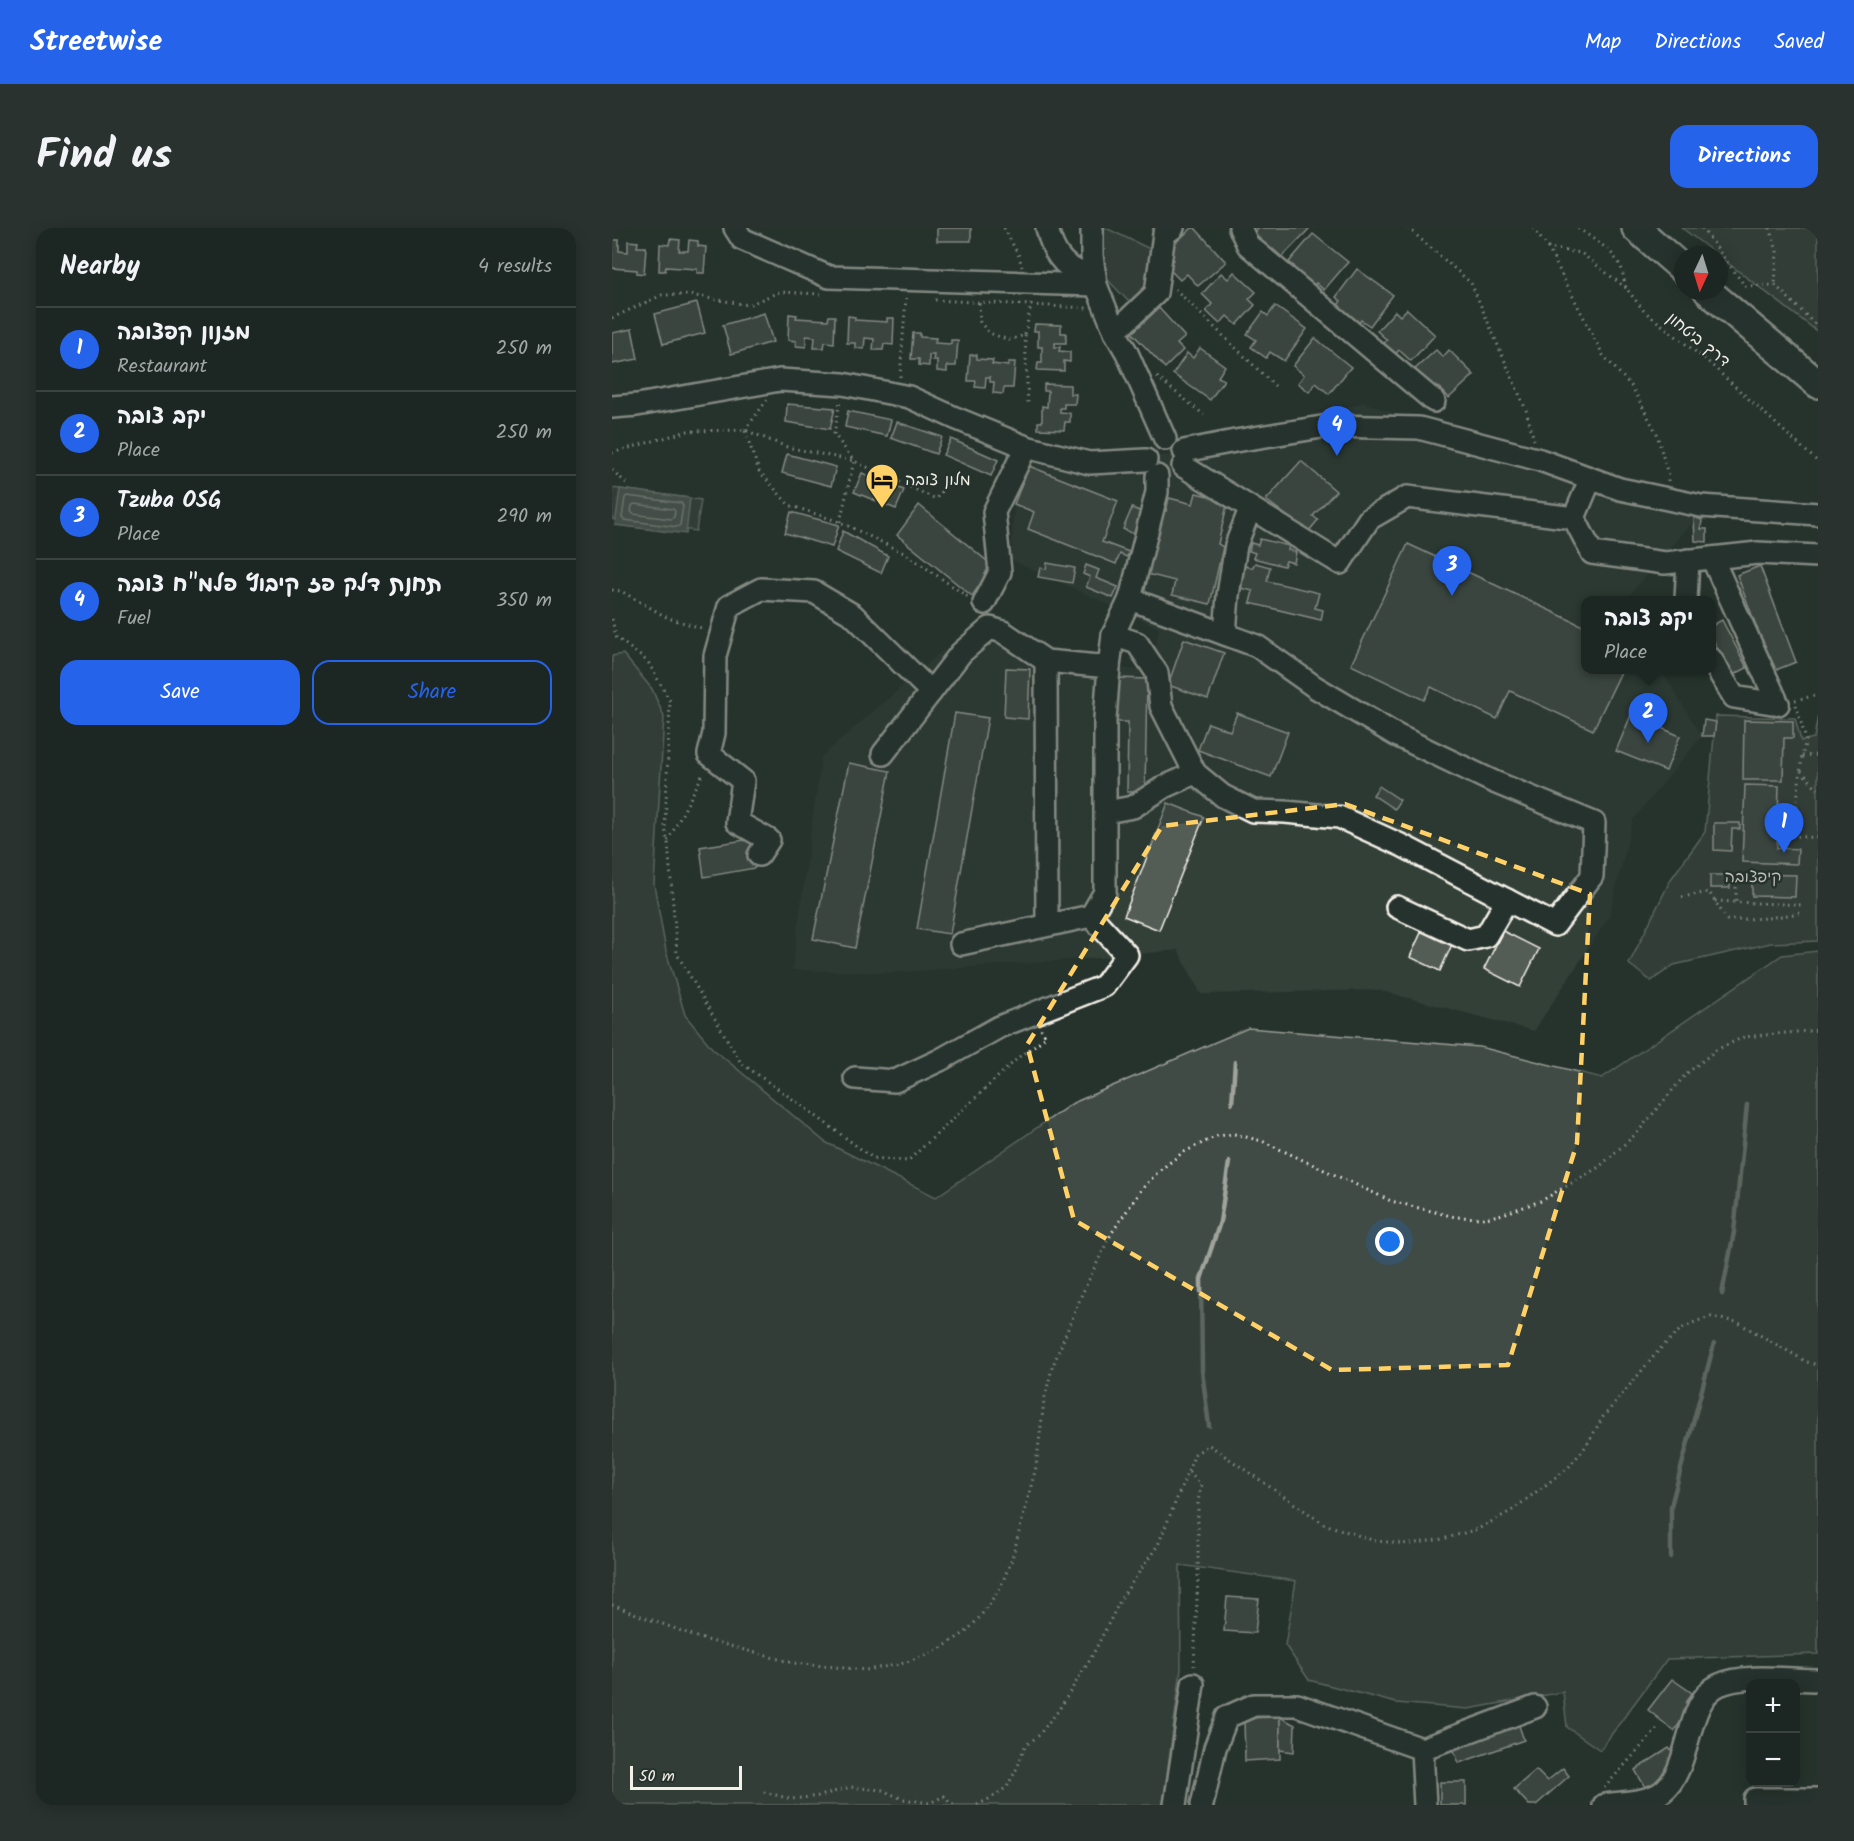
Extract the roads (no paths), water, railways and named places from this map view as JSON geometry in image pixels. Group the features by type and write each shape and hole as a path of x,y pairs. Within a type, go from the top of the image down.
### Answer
{"main road":[{"path":"1636,228 1674,261"},
{"path":"1719,300 1818,384"}],"street":[{"path":"735,228 742,239 829,277 1026,283 1095,280"},
{"path":"1047,228 1049,239 1061,262 1095,280"},
{"path":"1092,228 1095,280 1115,332 1127,353 1165,438"},
{"path":"1115,332 1156,293 1164,234 1173,228"},
{"path":"1240,228 1248,245 1434,401"},
{"path":"612,407 637,405 780,380 843,384 909,396 1026,447 1089,463 1151,468 1163,477 1174,475 1184,459 1235,441 1328,426 1419,428 1540,460 1620,489 1701,506 1818,514"},
{"path":"961,944 1091,916 1105,892 1105,719 1109,667 1113,635 1130,599 1157,492 1151,468 1151,446 1160,439 1165,438 1177,442 1184,459 1250,509 1340,563 1369,519 1407,496 1574,518"},
{"path":"984,603 1000,572 994,512 1026,447"},
{"path":"1574,518 1590,480"},
{"path":"1225,634 1228,595 1236,545 1250,509"},
{"path":"1574,518 1592,553 1665,563 1758,553 1818,556"},
{"path":"1712,558 1787,702 1734,697 1716,667"},
{"path":"1686,596 1688,560"},
{"path":"759,855 769,840 737,822 743,781 709,754 714,733 715,656 729,606 761,589 814,592 853,615 931,692"},
{"path":"1113,635 1137,644 1157,673 1161,706 1195,773 1223,796 1253,811 1339,817 1403,846 1555,925 1592,876 1594,823 1494,782 1396,735 1315,687 1257,646 1130,599"},
{"path":"882,754 961,653 990,628 1003,632 1046,661 1109,667"},
{"path":"1046,661 1047,925"},
{"path":"1106,812 1133,807 1164,787 1195,773"},
{"path":"1397,907 1468,940 1486,936 1506,900"},
{"path":"855,1078 895,1081 940,1060 999,1027 1104,986 1127,955 1091,916"},
{"path":"1604,1796 1647,1798 1662,1791 1679,1769 1695,1716 1704,1698 1716,1686 1738,1679 1818,1680"},
{"path":"1174,1805 1193,1684"},
{"path":"1202,1805 1215,1748 1227,1717 1254,1705 1297,1705 1422,1749 1535,1707"},
{"path":"1422,1749 1425,1805"},
{"path":"1755,1805 1755,1800 1811,1801"}],"water":[{"path":"620,489 690,498 686,534 615,525"}],"waterway":[{"path":"1232,1103 1235,1062"},
{"path":"1722,1294 1734,1232 1747,1105"},
{"path":"1209,1426 1202,1371 1201,1279 1220,1222 1229,1162"},
{"path":"1671,1557 1671,1506 1714,1344"}],"place":[{"name":"תחנת דלק פז קיבוץ פלמ\"ח צובה","path":"1337,456"},
{"name":"מלון צובה","path":"882,509"},
{"name":"Tzuba OSG","path":"1452,596"},
{"name":"יקב צובה","path":"1648,743"},
{"name":"מזנון קפצובה","path":"1784,853"}],"park label":[{"name":"קיפצובה","path":"1753,877"}]}
